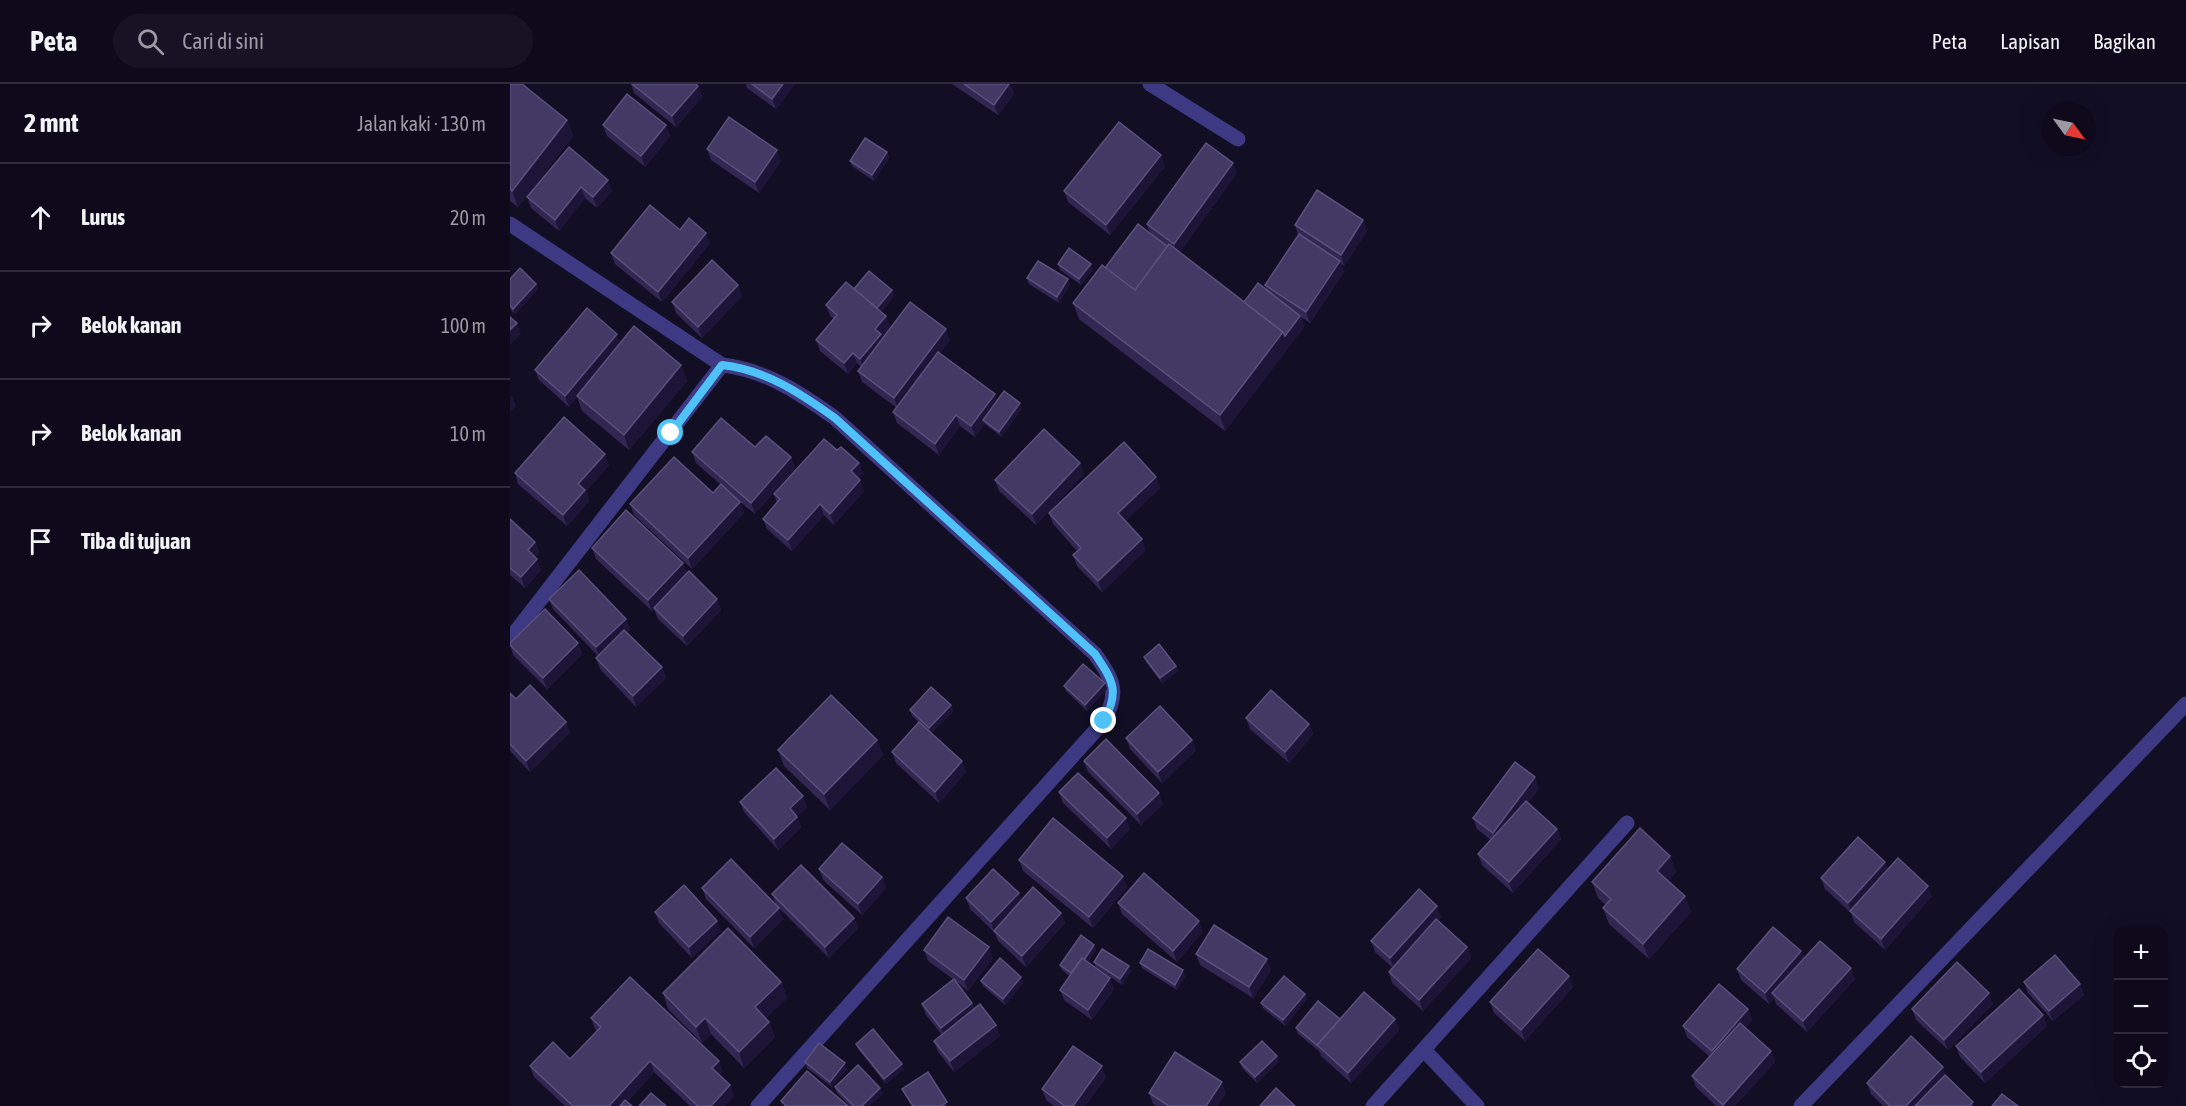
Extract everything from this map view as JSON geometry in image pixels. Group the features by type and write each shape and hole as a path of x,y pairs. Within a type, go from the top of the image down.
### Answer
{"street":[{"path":"1150,84 1238,139"},
{"path":"510,224 722,365 741,367 794,389 835,418 1095,654 1113,686 1114,703 1104,721 758,1106"},
{"path":"510,639 722,365"},
{"path":"1801,1106 2186,704"},
{"path":"1373,1106 1627,823"},
{"path":"1424,1050 1477,1106"}],"building":[{"path":"510,84 522,84 567,120 512,191 510,189"},
{"path":"632,84 696,84 698,86 672,116"},
{"path":"752,84 783,84 772,99"},
{"path":"964,84 1009,84 994,105"},
{"path":"627,94 666,125 641,156 603,125"},
{"path":"729,117 777,150 755,182 707,149"},
{"path":"1119,122 1161,155 1106,225 1064,191"},
{"path":"865,138 887,152 872,175 850,161"},
{"path":"1206,143 1233,163 1174,244 1147,224"},
{"path":"569,147 608,180 593,197 581,187 555,220 527,197"},
{"path":"1317,190 1363,220 1341,255 1295,225"},
{"path":"650,205 680,230 689,218 706,233 658,292 611,253"},
{"path":"1138,224 1168,247 1135,290 1105,268"},
{"path":"1299,234 1340,261 1306,312 1265,285"},
{"path":"1169,244 1283,332 1220,415 1073,303 1102,265 1135,290"},
{"path":"1069,248 1091,264 1079,279 1058,264"},
{"path":"712,260 738,285 698,327 672,302"},
{"path":"1038,261 1068,279 1057,297 1027,278"},
{"path":"520,268 536,284 513,309 510,305 510,279"},
{"path":"869,271 892,290 877,308 854,289"},
{"path":"846,282 886,316 875,329 881,334 860,359 853,353 844,363 816,340 837,315 826,305"},
{"path":"1258,283 1300,316 1285,336 1283,332 1244,302"},
{"path":"910,302 946,329 894,398 858,371"},
{"path":"587,308 617,334 565,396 535,370"},
{"path":"510,317 517,323 510,330"},
{"path":"634,326 681,365 624,435 577,396"},
{"path":"938,352 995,394 971,426 956,415 935,444 893,412"},
{"path":"1004,391 1020,403 999,432 983,420"},
{"path":"564,417 605,454 578,484 585,490 563,515 515,473"},
{"path":"721,418 755,447 766,436 791,457 751,503 692,452"},
{"path":"1044,429 1080,463 1032,514 995,480"},
{"path":"824,439 837,450 841,447 859,463 851,471 860,480 830,514 820,504 788,540 763,519 780,499 774,494"},
{"path":"1124,442 1156,477 1118,513 1142,539 1098,581 1073,555 1081,548 1049,513"},
{"path":"674,457 713,493 721,484 740,502 688,558 630,504"},
{"path":"626,510 683,563 648,600 592,548"},
{"path":"510,519 535,542 528,550 537,559 521,577 510,568"},
{"path":"579,570 626,619 596,647 549,599"},
{"path":"689,571 717,599 683,636 654,608"},
{"path":"545,609 578,643 543,678 510,643"},
{"path":"624,630 662,667 633,696 596,658"},
{"path":"1159,644 1176,666 1160,678 1144,657"},
{"path":"1083,664 1105,683 1085,705 1064,686"},
{"path":"530,685 566,722 526,761 510,744 510,693 516,699"},
{"path":"931,687 951,705 929,728 910,710"},
{"path":"1271,690 1309,724 1285,752 1246,718"},
{"path":"831,695 877,740 824,794 778,750"},
{"path":"1160,706 1192,740 1158,772 1126,738"},
{"path":"919,722 962,761 935,792 892,752"},
{"path":"1106,739 1159,793 1137,814 1084,761"},
{"path":"1515,762 1535,777 1493,833 1473,818"},
{"path":"776,768 803,796 790,808 797,817 774,839 740,802"},
{"path":"1078,773 1126,818 1107,838 1059,792"},
{"path":"1526,801 1557,829 1509,882 1478,854"},
{"path":"1053,818 1123,876 1089,917 1019,860"},
{"path":"1640,828 1670,856 1657,871 1685,896 1643,944 1603,908 1611,899 1592,882"},
{"path":"1858,837 1885,862 1848,903 1821,878"},
{"path":"842,843 882,877 858,904 819,869"},
{"path":"1898,858 1928,886 1881,939 1850,911"},
{"path":"731,859 779,908 750,937 702,888"},
{"path":"801,865 854,918 825,947 772,894"},
{"path":"993,869 1019,893 991,922 966,898"},
{"path":"1144,873 1199,921 1173,951 1118,903"},
{"path":"684,885 717,921 689,947 655,912"},
{"path":"1033,887 1061,913 1022,956 994,931"},
{"path":"1419,889 1437,906 1390,958 1371,941"},
{"path":"948,917 989,947 964,980 924,950"},
{"path":"1436,919 1467,947 1419,1000 1389,972"},
{"path":"1214,925 1267,959 1249,987 1196,954"},
{"path":"1773,927 1801,951 1765,993 1737,969"},
{"path":"728,928 781,982 755,1007 769,1022 739,1052 705,1018 696,1027 663,993"},
{"path":"1081,935 1094,945 1071,973 1060,965"},
{"path":"1820,941 1851,968 1803,1021 1772,993"},
{"path":"1102,949 1129,966 1120,979 1094,962"},
{"path":"1148,949 1183,970 1175,985 1140,963"},
{"path":"1538,949 1569,976 1521,1030 1490,1002"},
{"path":"2055,955 2080,984 2049,1011 2024,982"},
{"path":"1000,958 1021,977 1003,999 981,981"},
{"path":"1082,958 1110,978 1088,1010 1060,990"},
{"path":"1957,962 1989,993 1944,1040 1912,1009"},
{"path":"1284,976 1305,994 1283,1020 1261,1003"},
{"path":"630,977 719,1061 712,1068 730,1085 711,1106 698,1106 650,1061 609,1106 573,1106 530,1066 553,1042 570,1059 601,1027 591,1018"},
{"path":"954,979 972,1003 941,1028 922,1004"},
{"path":"1719,984 1748,1009 1712,1051 1683,1026"},
{"path":"2019,989 2043,1015 1981,1072 1956,1046"},
{"path":"1364,992 1395,1019 1348,1073 1317,1045"},
{"path":"1318,1001 1340,1019 1318,1046 1296,1028"},
{"path":"980,1004 996,1025 950,1061 934,1041"},
{"path":"1740,1023 1771,1051 1723,1105 1692,1076"},
{"path":"873,1029 902,1064 884,1079 856,1044"},
{"path":"1911,1036 1943,1067 1906,1106 1890,1106 1867,1083"},
{"path":"1262,1041 1277,1056 1255,1077 1240,1062"},
{"path":"819,1043 845,1063 830,1082 805,1062"},
{"path":"1073,1046 1102,1066 1073,1106 1065,1106 1042,1089"},
{"path":"1175,1052 1222,1082 1206,1106 1169,1106 1149,1093"},
{"path":"858,1065 880,1088 862,1106 854,1106 835,1087"},
{"path":"807,1071 848,1106 786,1106 781,1101"},
{"path":"928,1072 947,1102 941,1106 913,1106 902,1089"},
{"path":"1945,1075 1973,1102 1969,1106 1915,1106"},
{"path":"1276,1088 1295,1106 1260,1106"},
{"path":"651,1093 666,1106 639,1106"},
{"path":"2002,1094 2018,1106 1992,1106"},
{"path":"625,1100 632,1106 620,1106"}],"route":[{"path":"671,433 722,365 741,367 794,389 835,418 1095,654 1113,686 1114,703 1104,721"}]}
